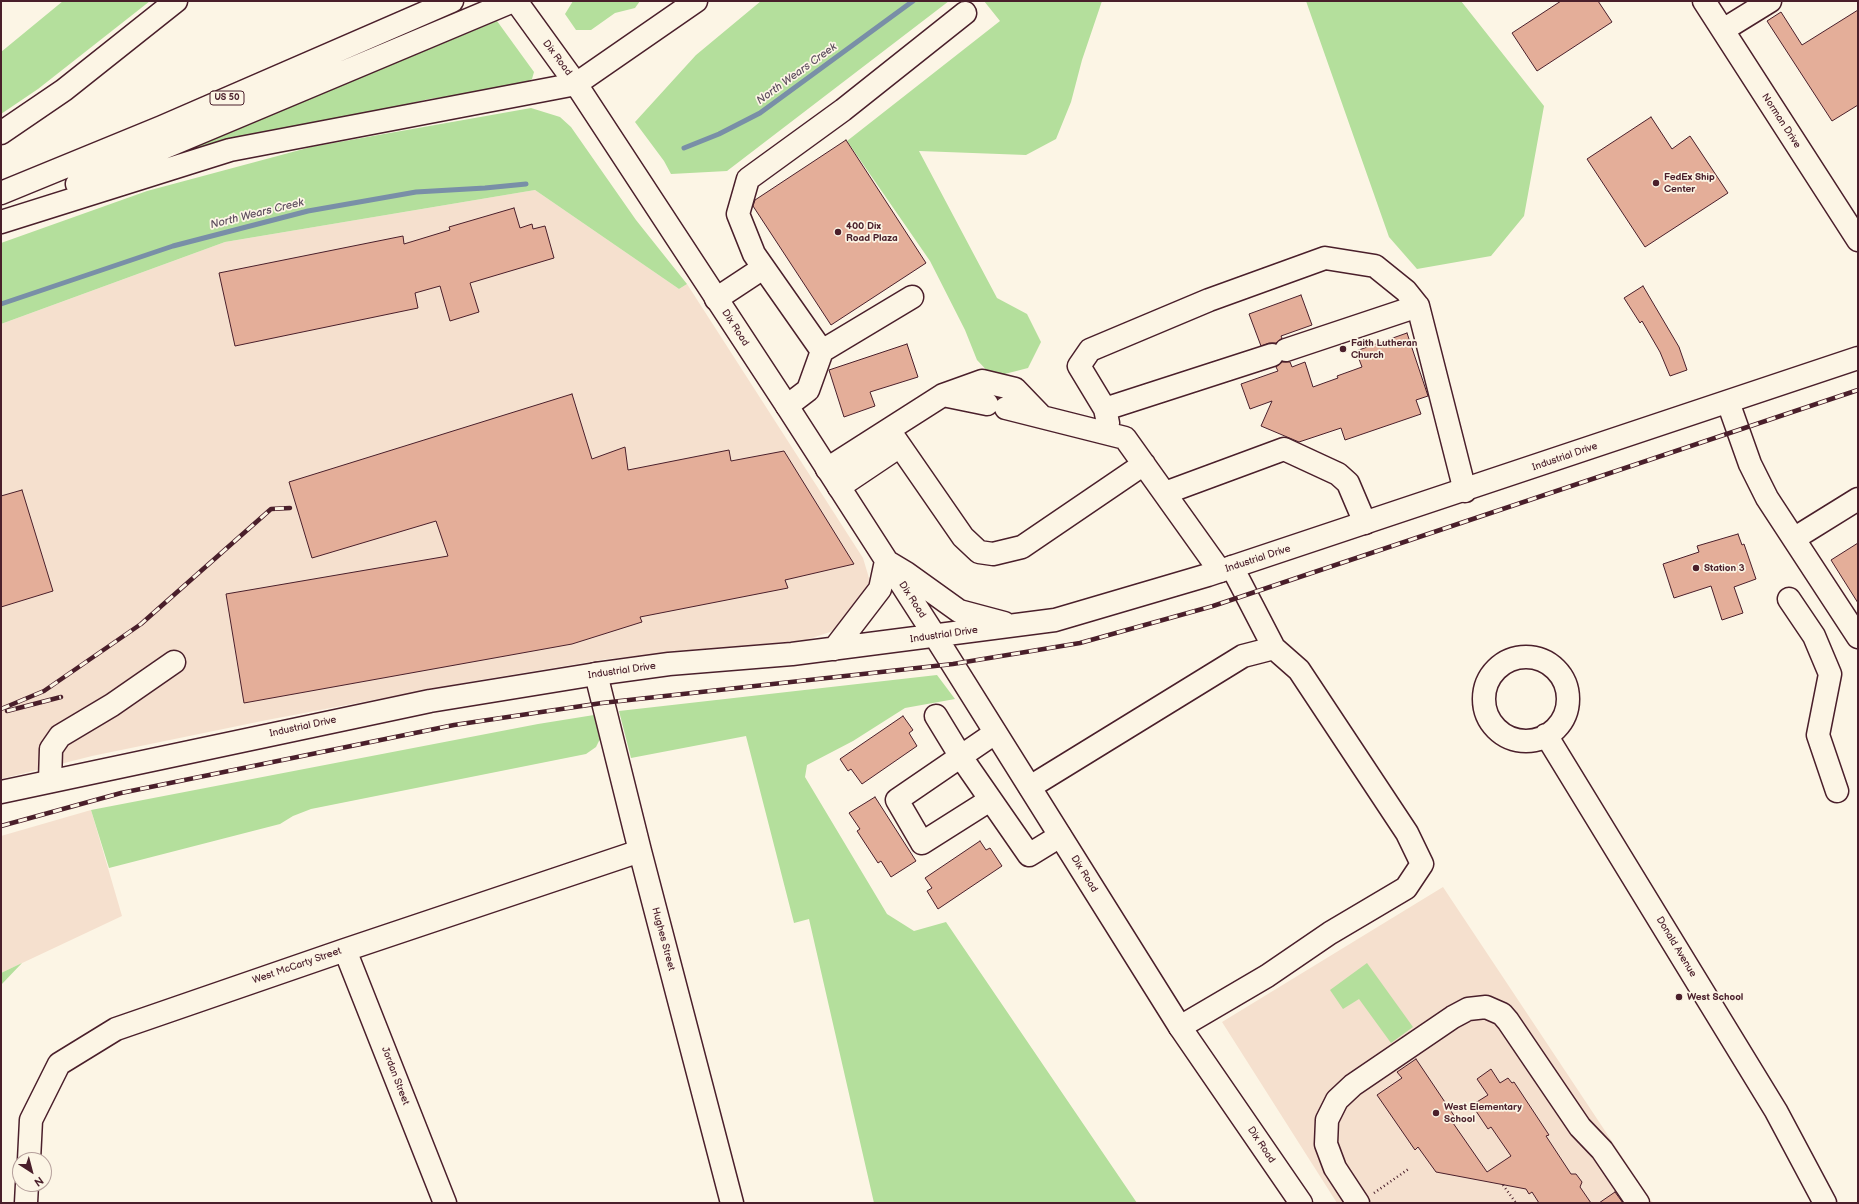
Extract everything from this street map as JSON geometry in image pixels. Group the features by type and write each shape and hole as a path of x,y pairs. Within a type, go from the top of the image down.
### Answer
{"main road":[{"path":"1,133 64,90 176,1"},
{"name":"US 50","path":"1,193 162,127 452,1"},
{"name":"US 50","path":"1,216 513,1"},
{"name":"Dix Road","path":"516,1 576,84 787,406 935,636 1180,1027 1300,1203"},
{"path":"1,222 230,150 576,84 696,1"},
{"name":"Norman Drive","path":"1704,1 1858,240"},
{"path":"1723,30 1770,1"},
{"path":"822,351 754,254 738,214 748,179 843,110 965,13"},
{"path":"1111,434 1105,408 1079,366 1090,350 1208,300 1326,258 1375,266 1406,291 1418,306 1464,491"},
{"path":"716,299 763,268"},
{"path":"787,406 808,390 822,351 912,297"},
{"path":"1105,408 1279,353 1418,306"},
{"name":"Industrial Drive","path":"1,792 430,701 596,674 669,664 792,654 1055,620 1226,569 1464,491 1858,358"},
{"path":"839,487 944,395 982,381 1015,389 1041,416"},
{"path":"944,395 1041,416 1125,438 1165,493 1226,569 1274,648 1299,670 1407,833 1422,864 1406,888 1330,932 1267,976 1180,1027"},
{"path":"1728,402 1750,464 1768,498 1858,637"},
{"path":"895,438 963,537 979,552 993,554 1022,547 1144,464"},
{"path":"827,469 895,438"},
{"path":"1165,493 1284,449 1338,474 1348,483 1365,523"},
{"path":"1795,538 1858,499"},
{"path":"834,649 880,588 886,561 959,611 1012,626"},
{"path":"1789,599 1814,636 1830,674 1818,735 1837,791"},
{"path":"1030,787 1242,656 1274,648"},
{"path":"50,781 51,749 60,736 112,705 174,662"},
{"name":"Hughes Street","path":"596,674 640,851 732,1203"},
{"path":"936,716 961,757 1029,855 1060,836"},
{"path":"990,800 922,843 897,800 995,733"},
{"name":"Donald Avenue","path":"1546,735 1776,1110 1825,1203"},
{"name":"West McCarty Street","path":"29,1152 31,1120 59,1064 116,1029 640,851"},
{"name":"Jordan Street","path":"345,950 445,1203"},
{"path":"1358,1203 1335,1168 1326,1144 1327,1120 1337,1100 1353,1085 1453,1017 1468,1009 1486,1007 1502,1014 1508,1021 1580,1127 1602,1150 1638,1203"},
{"path":"26,1203 27,1192"}],"path":[{"path":"1358,1203 1410,1168"},
{"path":"1503,1185 1516,1203"}],"shaded area":[{"path":"535,190 679,289 687,284 863,558 869,578 868,593 845,623 830,632 806,640 607,659 474,681 267,720 92,756 1,779 1,324 225,242"},
{"path":"91,810 122,916 1,973 1,836"},
{"name":"West Elementary School","path":"1443,887 1653,1203 1337,1203 1222,1022"}],"green space":[{"path":"63,1 150,1 38,89 1,114 1,52"},
{"path":"573,1 640,1 635,8 615,13 591,30 576,30 565,14"},
{"path":"761,1 949,1 727,171 671,174 664,161 635,122 696,55"},
{"path":"984,1 1102,1 1082,60 1071,102 1056,139 1026,155 919,151 997,298 1027,314 1041,342 1028,368 993,377 977,360 965,330 930,261 847,141 1000,21"},
{"path":"1306,1 1461,1 1544,106 1524,216 1491,256 1417,269 1389,237"},
{"path":"497,21 534,72 532,79 520,87 429,99 246,142 167,163 195,146"},
{"path":"531,108 560,117 571,127 636,220 687,284 679,289 535,190 225,242 1,324 1,243 147,191 311,147"},
{"path":"937,675 955,699 905,708 853,741 807,765 805,777 887,914 914,931 946,922 1137,1203 874,1203 809,919 794,923 746,736 631,758 619,711"},
{"path":"594,715 600,739 596,747 586,754 311,809 293,816 280,824 109,868 91,810 538,724"},
{"path":"22,963 1,985 1,973"},
{"path":"1367,963 1413,1027 1391,1043 1359,999 1343,1009 1330,990"}],"building":[{"path":"1561,1 1598,1 1612,22 1537,71 1512,33"},
{"path":"1858,10 1858,105 1832,121 1767,21 1781,12 1802,45"},
{"path":"1651,117 1672,149 1690,136 1728,193 1645,247 1587,159"},
{"name":"400 Dix Road Plaza","path":"846,140 926,263 831,325 753,206 755,200"},
{"path":"514,208 520,228 532,224 533,229 545,226 554,258 470,283 479,312 450,321 440,286 415,293 418,308 235,346 219,273 403,236 404,244 450,230 449,227"},
{"path":"1643,286 1679,347 1687,370 1670,376 1660,352 1642,321 1640,323 1624,298"},
{"path":"1301,295 1312,325 1281,336 1282,338 1276,343 1269,343 1261,346 1249,314"},
{"path":"1407,333 1428,396 1416,400 1421,414 1345,440 1341,428 1299,442 1261,426 1272,401 1250,409 1241,384 1278,371 1276,367 1282,362 1290,362 1292,367 1305,362 1313,387 1362,367 1356,351"},
{"path":"907,344 918,377 870,392 875,406 844,417 829,370"},
{"path":"572,394 592,459 625,447 628,470 729,450 731,461 784,451 854,564 785,580 788,588 640,617 642,622 572,644 244,703 226,594 448,556 436,521 312,558 289,482"},
{"path":"22,490 53,591 1,607 1,496"},
{"path":"1738,534 1742,545 1744,544 1756,579 1734,587 1743,613 1722,620 1711,586 1674,598 1663,564 1699,552 1697,546"},
{"path":"1858,543 1858,603 1831,560"},
{"path":"903,716 913,730 909,733 917,746 862,784 851,769 848,771 840,759"},
{"path":"875,797 916,861 891,877 881,861 878,863 857,831 860,829 849,813"},
{"path":"980,841 986,850 990,848 1002,866 938,909 927,891 932,888 925,878"},
{"path":"1416,1059 1457,1120 1453,1123 1487,1172 1511,1156 1491,1127 1488,1129 1472,1105 1488,1095 1477,1079 1491,1069 1500,1083 1508,1078 1512,1083 1514,1082 1549,1135 1546,1136 1571,1174 1576,1174 1582,1182 1580,1187 1591,1203 1539,1203 1532,1192 1529,1194 1526,1189 1436,1172 1418,1147 1415,1150 1377,1095 1402,1078 1397,1072"},
{"path":"1615,1192 1623,1203 1599,1203"}],"waterway":[{"name":"North Wears Creek","path":"684,148 719,134 760,113 913,1"},
{"name":"North Wears Creek","path":"1,304 173,246 308,211 416,192 526,184"}],"railway":[{"path":"1,826 121,793 454,725 602,703 953,664 1080,643 1213,606 1858,390"},
{"path":"1,709 44,691 141,624 271,509 290,508"},
{"path":"7,711 61,697"}],"place":[{"name":"FedEx Ship Center","path":"1656,183"},
{"name":"400 Dix Road Plaza","path":"838,232"},
{"name":"Faith Lutheran Church","path":"1343,349"},
{"name":"Station 3","path":"1696,568"},
{"name":"West School","path":"1679,997"},
{"name":"West Elementary School","path":"1436,1113"}]}
